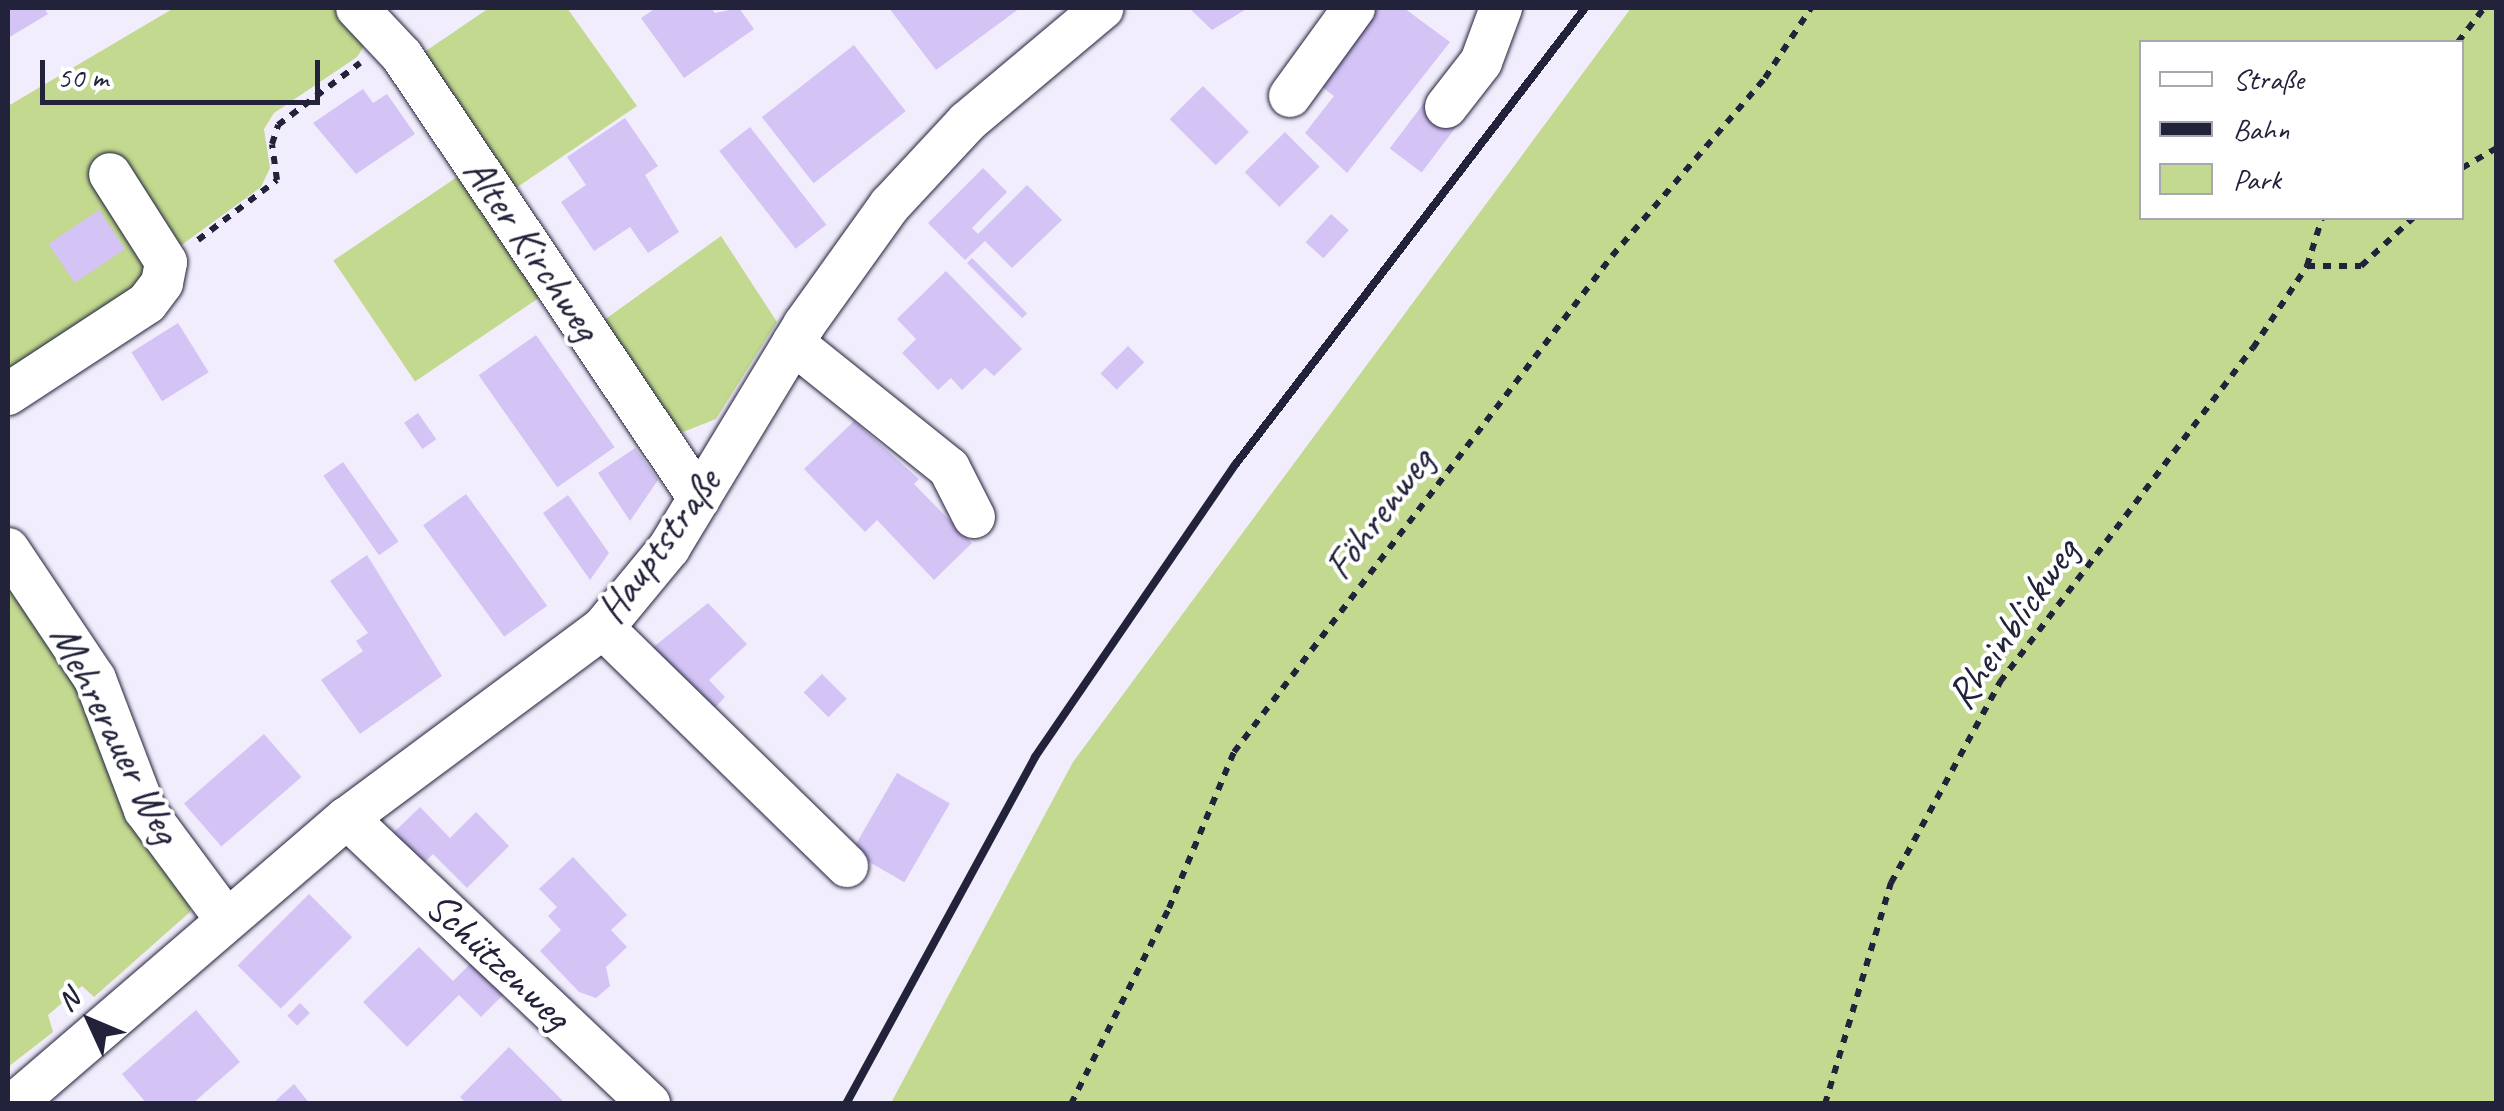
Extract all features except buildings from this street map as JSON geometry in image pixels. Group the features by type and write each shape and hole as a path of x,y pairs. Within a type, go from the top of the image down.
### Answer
{"street":[{"name":"Alter Kirchweg","path":"356,8 385,44 402,56 699,498"},
{"name":"Hauptstraße","path":"38,1096 225,918 348,818 603,628 669,548 793,343 903,191 967,122 1103,8"},
{"path":"1290,96 1354,8"},
{"path":"1446,107 1481,62 1501,8"},
{"path":"8,394 147,303 162,283 166,262 110,174"},
{"path":"793,343 949,468 974,517"},
{"name":"Mehrerauer Weg","path":"8,549 94,679 145,810 225,918"},
{"path":"603,628 848,866"},
{"name":"Schützenweg","path":"348,818 649,1104"}],"path":[{"name":"Föhrenweg","path":"1071,1104 1169,908 1234,752 1612,256 1765,78 1812,8"},
{"path":"2460,40 2484,8"},
{"path":"166,262 263,194 276,180 272,144 278,125 385,44"},
{"path":"2464,167 2496,148"},
{"name":"Rheinblickweg","path":"1825,1104 1890,883 2000,682 2254,348 2307,266 2321,220"},
{"path":"2307,266 2361,266 2411,220"}],"green space":[{"path":"174,8 347,8 368,40 357,57 274,113 264,129 270,168 261,187 176,249 148,248 140,290 8,377 8,106"},
{"path":"489,8 567,8 637,106 510,192 420,55"},
{"path":"1631,8 2496,8 2496,1103 891,1103 1073,762"},
{"path":"466,171 548,292 415,382 333,260"},
{"path":"721,236 777,322 716,419 683,432 669,425 600,323"},
{"path":"8,576 91,700 193,895 190,912 94,997 82,986 48,1015 53,1032 8,1067"}],"railway":[{"path":"846,1104 1035,757 1235,465 1585,8"}]}
